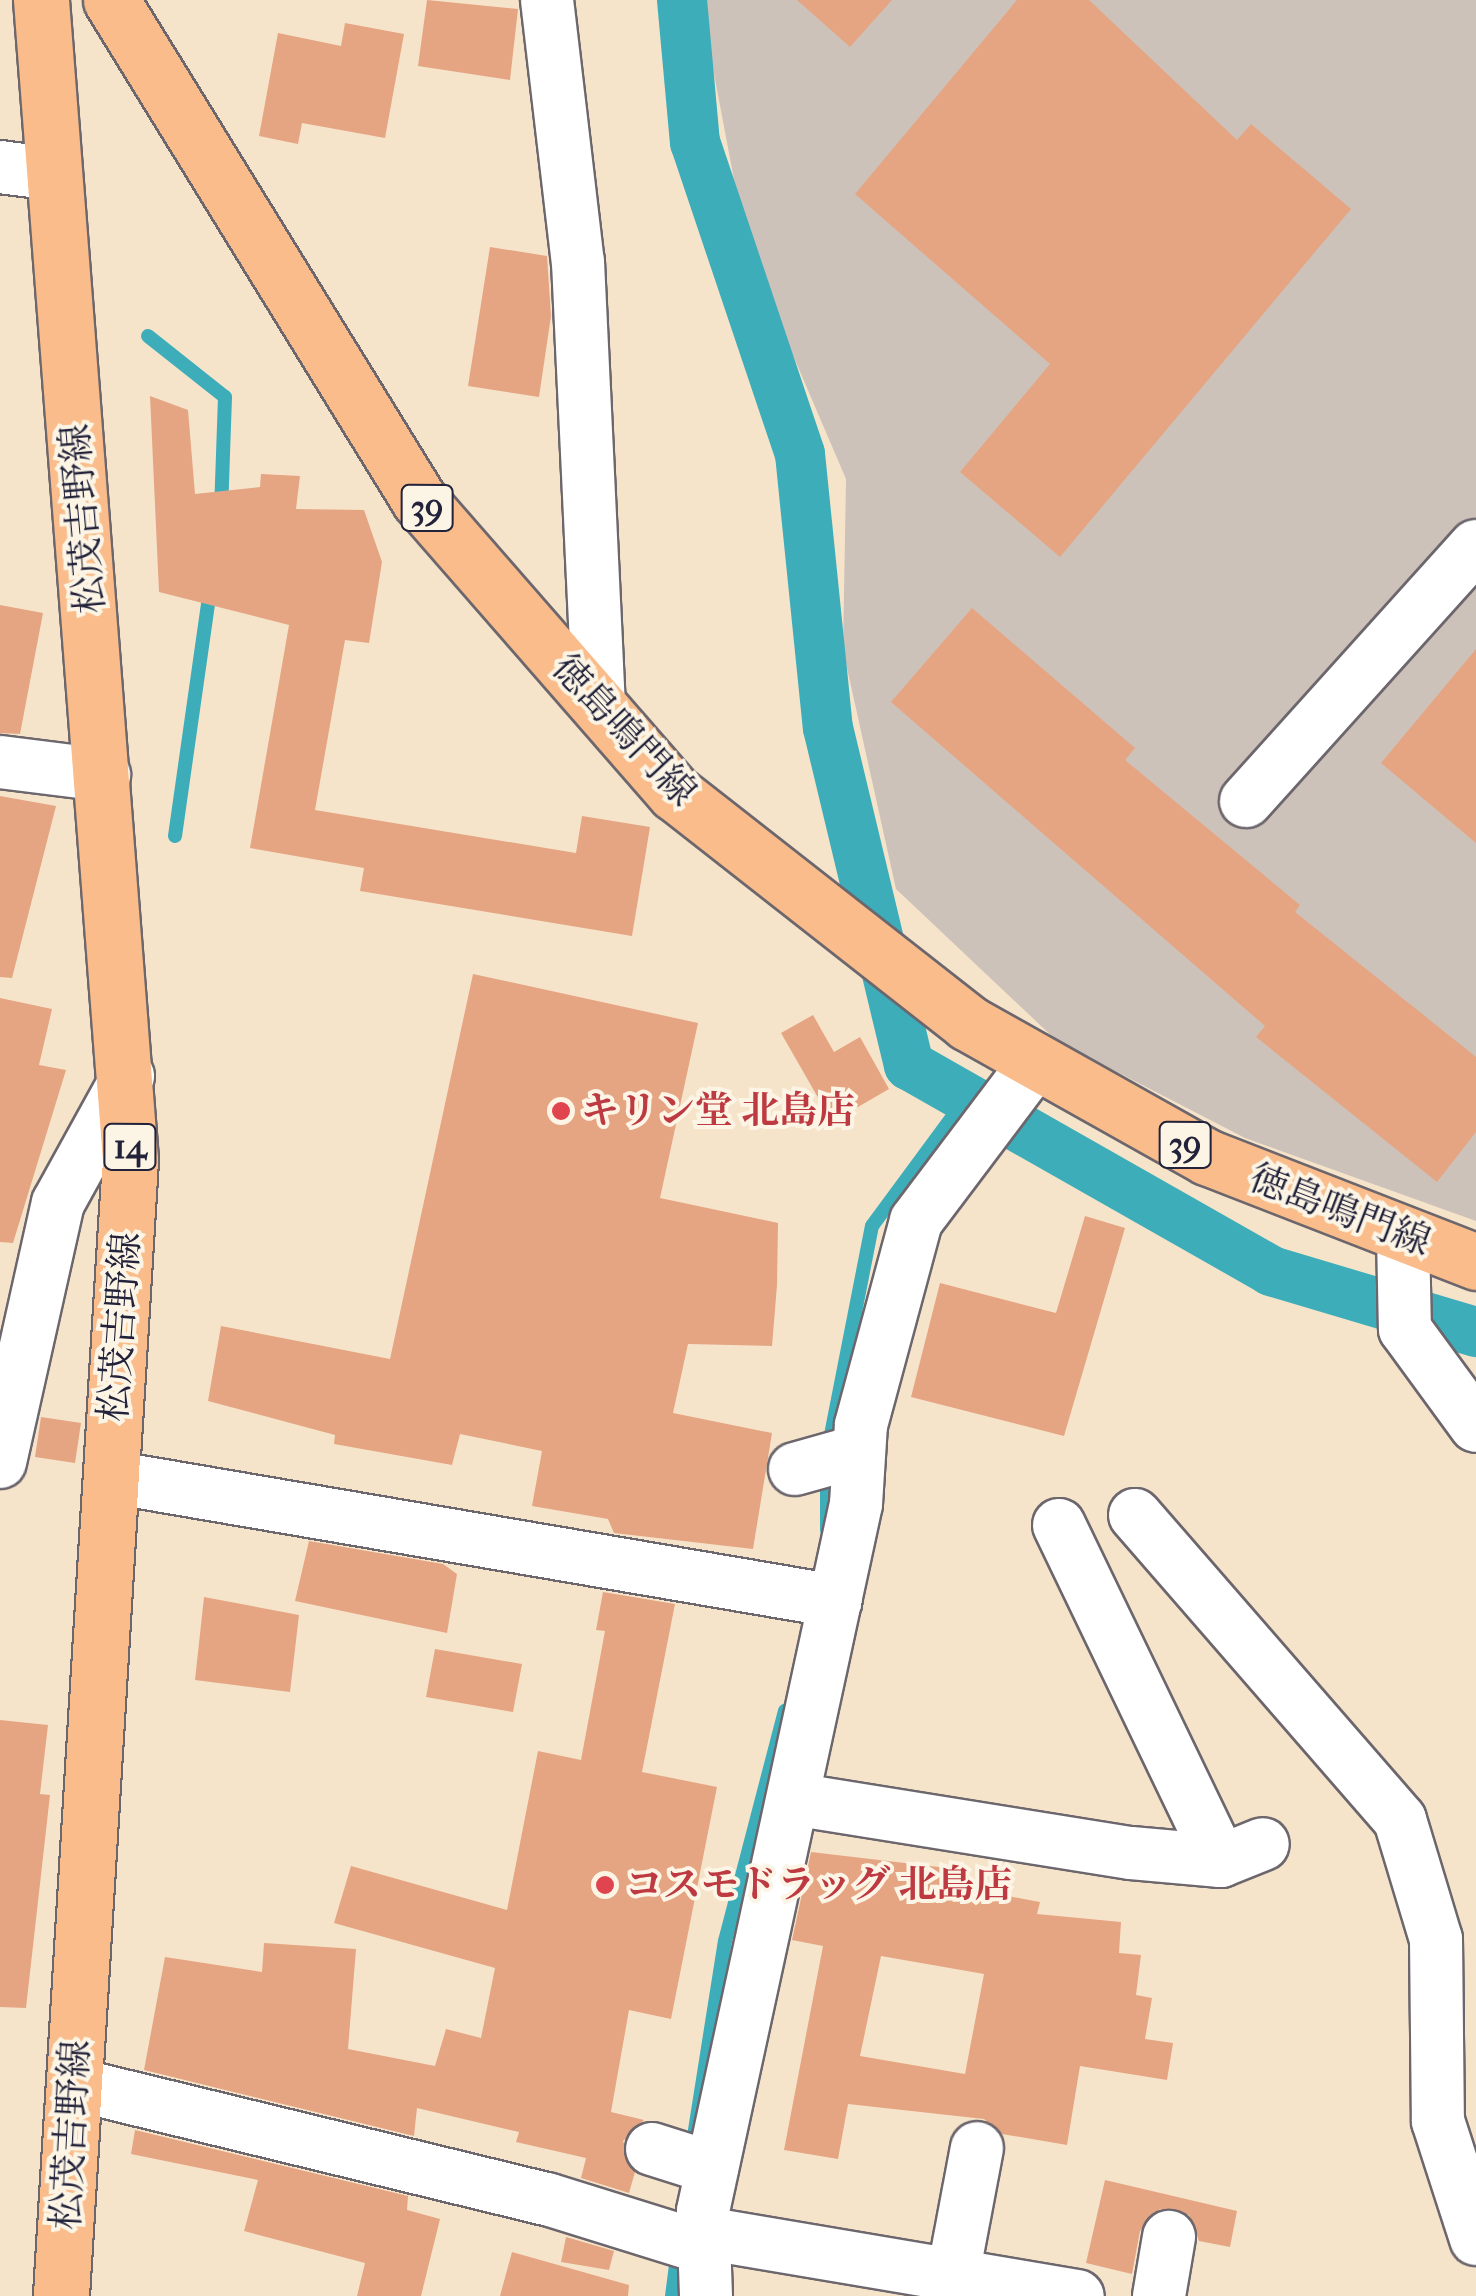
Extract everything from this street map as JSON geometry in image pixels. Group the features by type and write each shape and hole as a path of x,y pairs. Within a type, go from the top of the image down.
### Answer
{"main road":[{"name":"松茂吉野線","path":"41,0 128,1076 111,1477 61,2296"},
{"name":"徳島鳴門線","path":"111,0 420,500 675,793 916,984 1036,1062 1207,1158 1402,1237 1476,1262"}],"street":[{"path":"547,0 578,262 599,706"},
{"path":"0,166 56,174"},
{"path":"1246,801 1476,546"},
{"path":"0,762 104,775"},
{"path":"693,2252 835,1601 859,1451 916,1221 1036,1062"},
{"path":"0,1462 58,1204 128,1076"},
{"path":"1402,1237 1404,1329 1476,1426"},
{"path":"795,1469 859,1451"},
{"path":"111,1477 835,1601"},
{"path":"1136,1515 1400,1820 1436,1940 1438,2121 1476,2239"},
{"path":"793,1799 1242,1852 1058,1525"},
{"path":"74,2084 693,2252 953,2275 1078,2296"},
{"path":"953,2275 977,2148"},
{"path":"652,2149 712,2168"},
{"path":"1159,2296 1169,2237"}],"shaded area":[{"path":"700,0 1476,0 1476,1221 1245,1138 1057,1041 896,889 843,650 846,479 747,248"}],"building":[{"path":"427,0 518,9 510,80 418,66"},
{"path":"797,0 892,0 850,47"},
{"path":"1017,0 1089,0 1237,140 1251,124 1351,209 1060,557 960,472 1050,364 855,194"},
{"path":"345,23 404,34 385,138 302,123 298,144 259,136 278,33 341,46"},
{"path":"490,247 547,256 551,316 539,397 468,386"},
{"path":"150,396 188,410 195,494 260,487 261,474 300,476 296,509 364,510 382,562 369,643 345,640 315,810 576,853 582,816 650,827 632,936 360,891 364,868 250,848 289,625 159,592"},
{"path":"0,605 43,613 20,734 0,733"},
{"path":"972,608 1135,748 1125,760 1300,905 1295,912 1476,1057 1476,1132 1437,1182 1256,1037 1265,1026 891,702"},
{"path":"1476,649 1476,843 1381,763"},
{"path":"0,796 56,806 12,978 0,977"},
{"path":"473,974 698,1023 660,1198 778,1223 777,1285 772,1346 688,1344 673,1413 772,1433 753,1549 614,1533 608,1519 532,1506 542,1451 460,1434 452,1465 334,1444 335,1435 208,1401 221,1326 390,1359"},
{"path":"0,998 52,1009 39,1065 66,1070 13,1243 0,1242"},
{"path":"813,1015 834,1052 860,1037 889,1089 832,1122 781,1033"},
{"path":"1085,1216 1125,1228 1064,1436 911,1397 940,1283 1056,1313"},
{"path":"41,1417 81,1423 75,1463 35,1457"},
{"path":"309,1541 443,1564 457,1574 447,1633 295,1601"},
{"path":"603,1592 675,1604 642,1772 717,1787 671,2019 629,2010 611,2112 644,2120 623,2141 635,2172 629,2193 581,2178 586,2158 516,2142 519,2132 417,2108 414,2136 144,2070 165,1957 262,1972 264,1943 356,1949 348,2049 435,2066 446,2029 481,2038 495,1968 334,1923 351,1866 507,1910 538,1751 581,1760 605,1631 596,1630"},
{"path":"204,1597 299,1615 290,1692 195,1680"},
{"path":"435,1649 522,1664 513,1712 426,1697"},
{"path":"0,1720 48,1725 40,1794 50,1795 26,2008 0,2007"},
{"path":"811,1852 947,1868 944,1884 1040,1902 1037,1914 1121,1922 1119,1953 1141,1955 1136,1995 1152,1998 1145,2039 1173,2043 1167,2080 1080,2066 1067,2145 1002,2134 984,2119 848,2104 838,2159 784,2150 823,1946 792,1940","holes":["881,1956 984,1974 965,2074 860,2056"]},
{"path":"135,2130 408,2196 407,2210 440,2219 421,2296 357,2296 365,2263 244,2231 258,2180 131,2154"},
{"path":"1105,2180 1237,2211 1230,2247 1199,2241 1189,2215 1160,2209 1140,2231 1132,2274 1086,2263"},
{"path":"566,2237 614,2251 609,2270 561,2262"},
{"path":"512,2252 629,2285 628,2296 500,2296"}],"waterway":[{"path":"682,0 695,142 800,454 828,728 909,1065 1271,1271 1476,1332"},
{"path":"148,336 225,397 221,509"},
{"path":"175,836 210,589"},
{"path":"828,1450 872,1226 967,1097"},
{"path":"827,1472 827,1530"},
{"path":"695,2130 725,1941 785,1711"},
{"path":"672,2296 678,2250"}],"place":[{"name":"キリン堂 北島店","path":"561,1111"},
{"name":"コスモドラッグ 北島店","path":"605,1885"}]}
